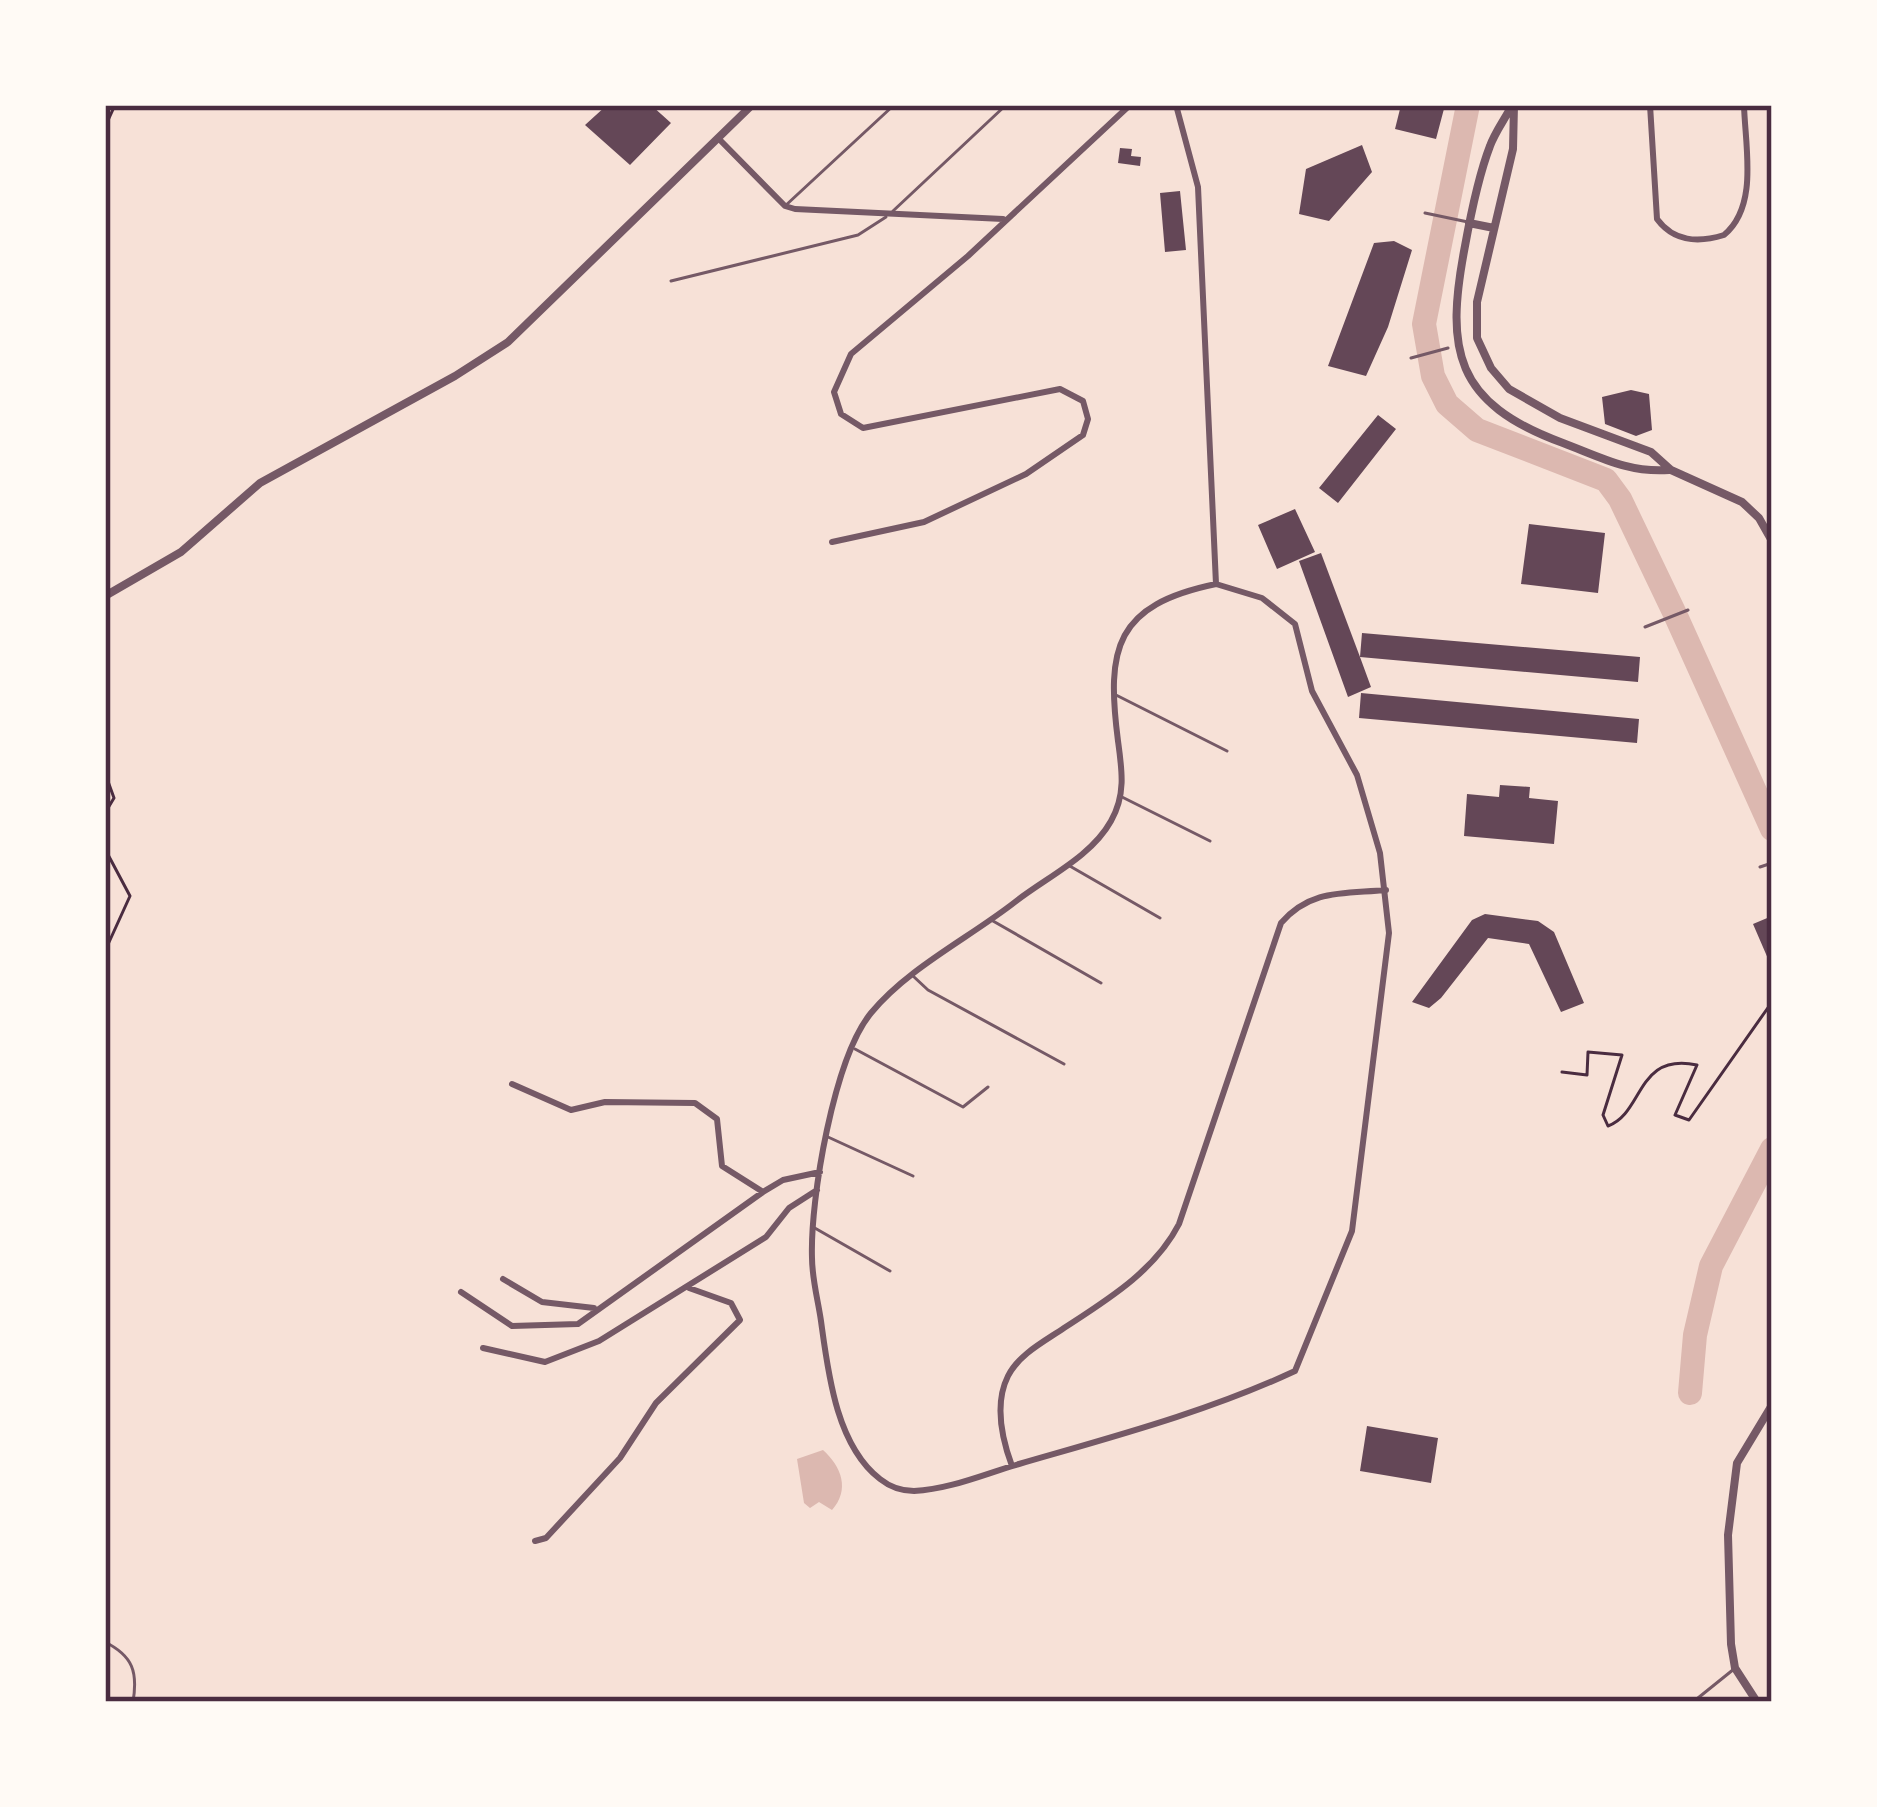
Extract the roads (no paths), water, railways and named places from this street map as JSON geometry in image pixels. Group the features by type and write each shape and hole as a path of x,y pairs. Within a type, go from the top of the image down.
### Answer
{"street":[{"path":"105,596 181,552 260,483 508,342 752,105"},
{"path":"832,542 923,522 1026,474 1083,435 1088,419 1083,401 1060,389 863,428 841,414 834,392 851,355 968,256 1130,105"},
{"path":"1176,105 1198,188 1216,584"},
{"path":"1513,105 1490,145 1455,298 1454,331 1472,382 1506,417 1552,440 1641,472 1671,470"},
{"path":"1513,105 1513,149 1477,315 1477,338 1491,368 1509,389 1560,418 1651,452 1671,470 1742,502 1771,537"},
{"path":"1651,105 1657,219 1674,236 1700,241 1724,235 1743,210 1744,105"},
{"path":"718,138 785,206 1005,219"},
{"path":"1469,223 1494,228"},
{"path":"1216,584 1262,598 1295,623 1312,691 1357,775 1380,853 1389,933 1352,1231 1295,1372 1246,1394 963,1483 896,1489 862,1460 840,1415 826,1360 812,1260 820,1172 850,1046 874,1009 913,976 1097,843 1122,797 1112,693 1123,633 1148,608 1183,590 1216,584"},
{"path":"1012,1466 1002,1440 1000,1414 1009,1375 1030,1350 1111,1298 1167,1248 1180,1224 1281,923 1299,903 1321,896 1386,890"},
{"path":"512,1084 571,1110 605,1102 695,1103 717,1119 722,1166 763,1192"},
{"path":"460,1292 512,1326 578,1324 763,1192 783,1180 820,1172"},
{"path":"483,1348 545,1362 599,1341 766,1238 790,1208 818,1190"},
{"path":"503,1279 542,1302 598,1308"},
{"path":"535,1541 546,1538 620,1458 656,1403 740,1320 731,1304 689,1288"},
{"path":"1757,1702 1736,1668 1727,1604 1731,1503 1737,1463 1772,1405"}],"lane":[{"path":"785,206 894,105"},
{"path":"670,281 858,235 889,214 1006,105"},
{"path":"1425,214 1469,223"},
{"path":"1411,358 1448,348"},
{"path":"1645,627 1688,610"},
{"path":"1112,693 1227,752"},
{"path":"1122,797 1210,841"},
{"path":"1760,867 1772,862"},
{"path":"1067,864 1160,919"},
{"path":"991,920 1101,982"},
{"path":"913,976 928,990 1064,1064"},
{"path":"850,1046 963,1107 988,1087"},
{"path":"828,1137 913,1176"},
{"path":"813,1227 890,1271"},
{"path":"105,1642 124,1651 135,1670 133,1702"},
{"path":"1693,1702 1736,1668"}],"waterway":[{"path":"1468,105 1424,324 1433,376 1447,404 1477,430 1606,480 1620,499 1675,614 1772,829"},
{"path":"1690,1393 1695,1335 1711,1266 1772,1149"}]}
